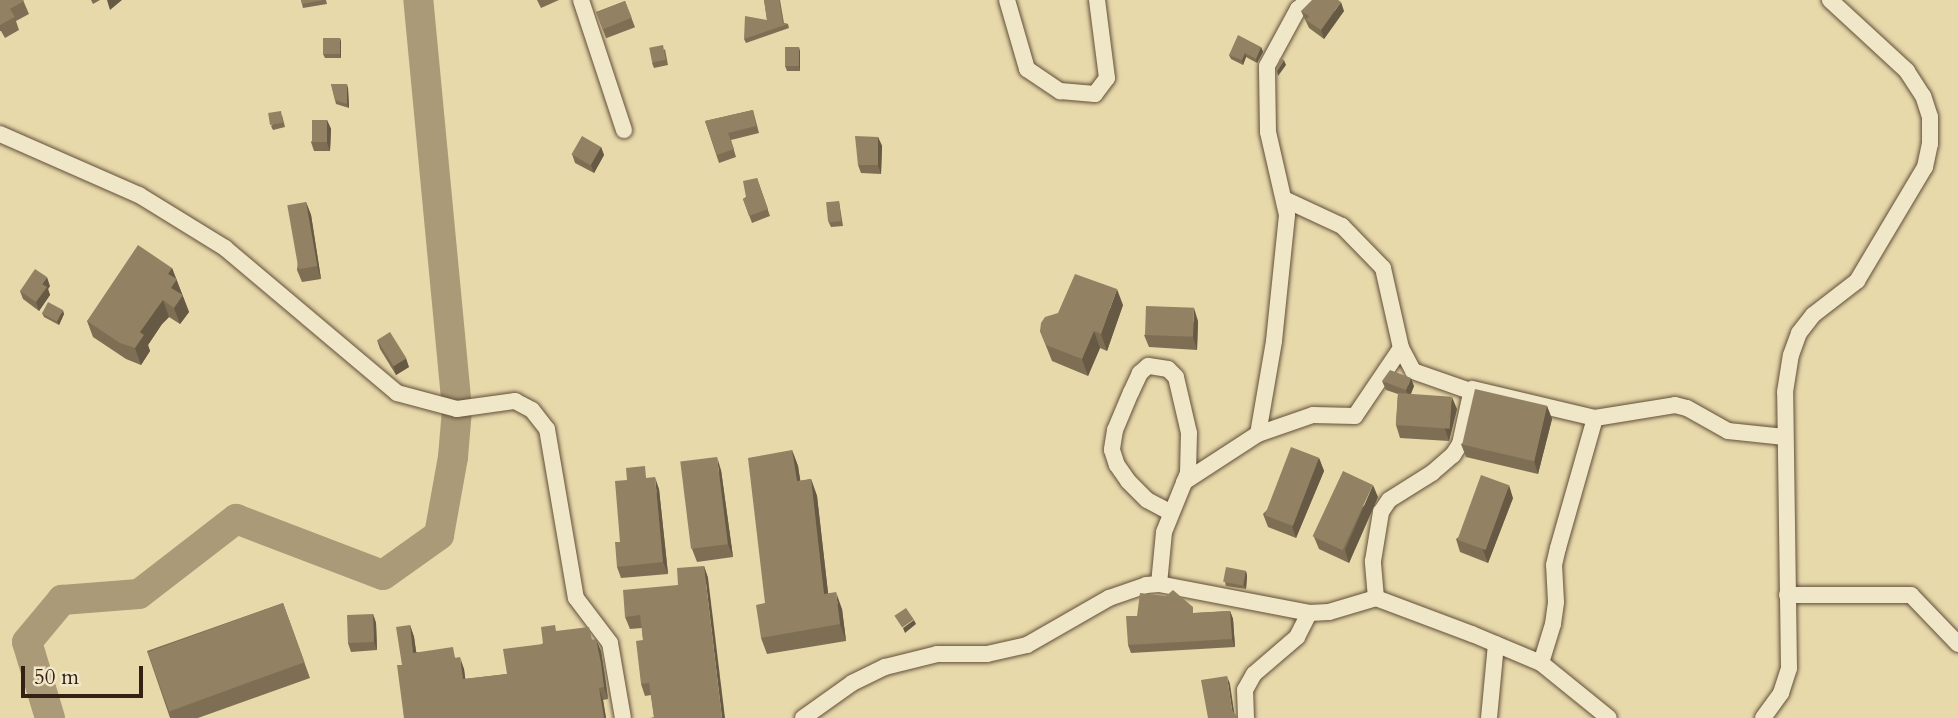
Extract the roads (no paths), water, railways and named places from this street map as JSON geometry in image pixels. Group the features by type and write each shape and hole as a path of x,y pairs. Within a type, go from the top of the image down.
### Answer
{"street":[{"path":"581,0 624,130"},
{"path":"1007,0 1027,69 1060,91 1095,94 1107,78 1097,0"},
{"path":"1258,434 1274,341 1287,215 1268,132 1267,66 1298,9 1309,0"},
{"path":"1763,718 1771,711 1781,693 1789,668 1785,392 1791,355 1799,333 1813,315 1857,281 1925,167 1930,144 1930,117 1923,96 1907,71 1830,0"},
{"path":"0,134 139,195 225,248 397,393 457,408 515,401 532,410 547,429 556,469 576,598 610,643 623,718"},
{"path":"1284,200 1342,226 1383,268 1401,348 1413,371 1470,391 1475,388 1580,417 1595,418 1675,405 1687,408 1728,431 1785,437"},
{"path":"1184,482 1258,434 1313,415 1355,416 1401,348"},
{"path":"1159,584 1164,532 1184,482 1190,456 1189,433 1176,377 1168,369 1148,366 1140,373 1115,430 1112,450 1117,465 1128,481 1147,500 1171,513"},
{"path":"1376,598 1373,561 1381,512 1389,500 1432,473 1453,455 1460,444 1470,391"},
{"path":"1541,663 1553,624 1556,602 1554,565 1595,418"},
{"path":"803,718 852,683 885,667 937,654 986,654 1027,645 1109,598 1146,585 1159,584 1309,613 1329,612 1357,601 1376,598 1541,663 1609,718"},
{"path":"1787,595 1911,595 1958,645"},
{"path":"1246,718 1245,690 1254,674 1297,637 1309,613"},
{"path":"1489,718 1496,644"}],"waterway":[{"path":"50,718 27,642 62,600 139,594 236,519 383,575 439,535 453,457 457,409 418,0"}]}
